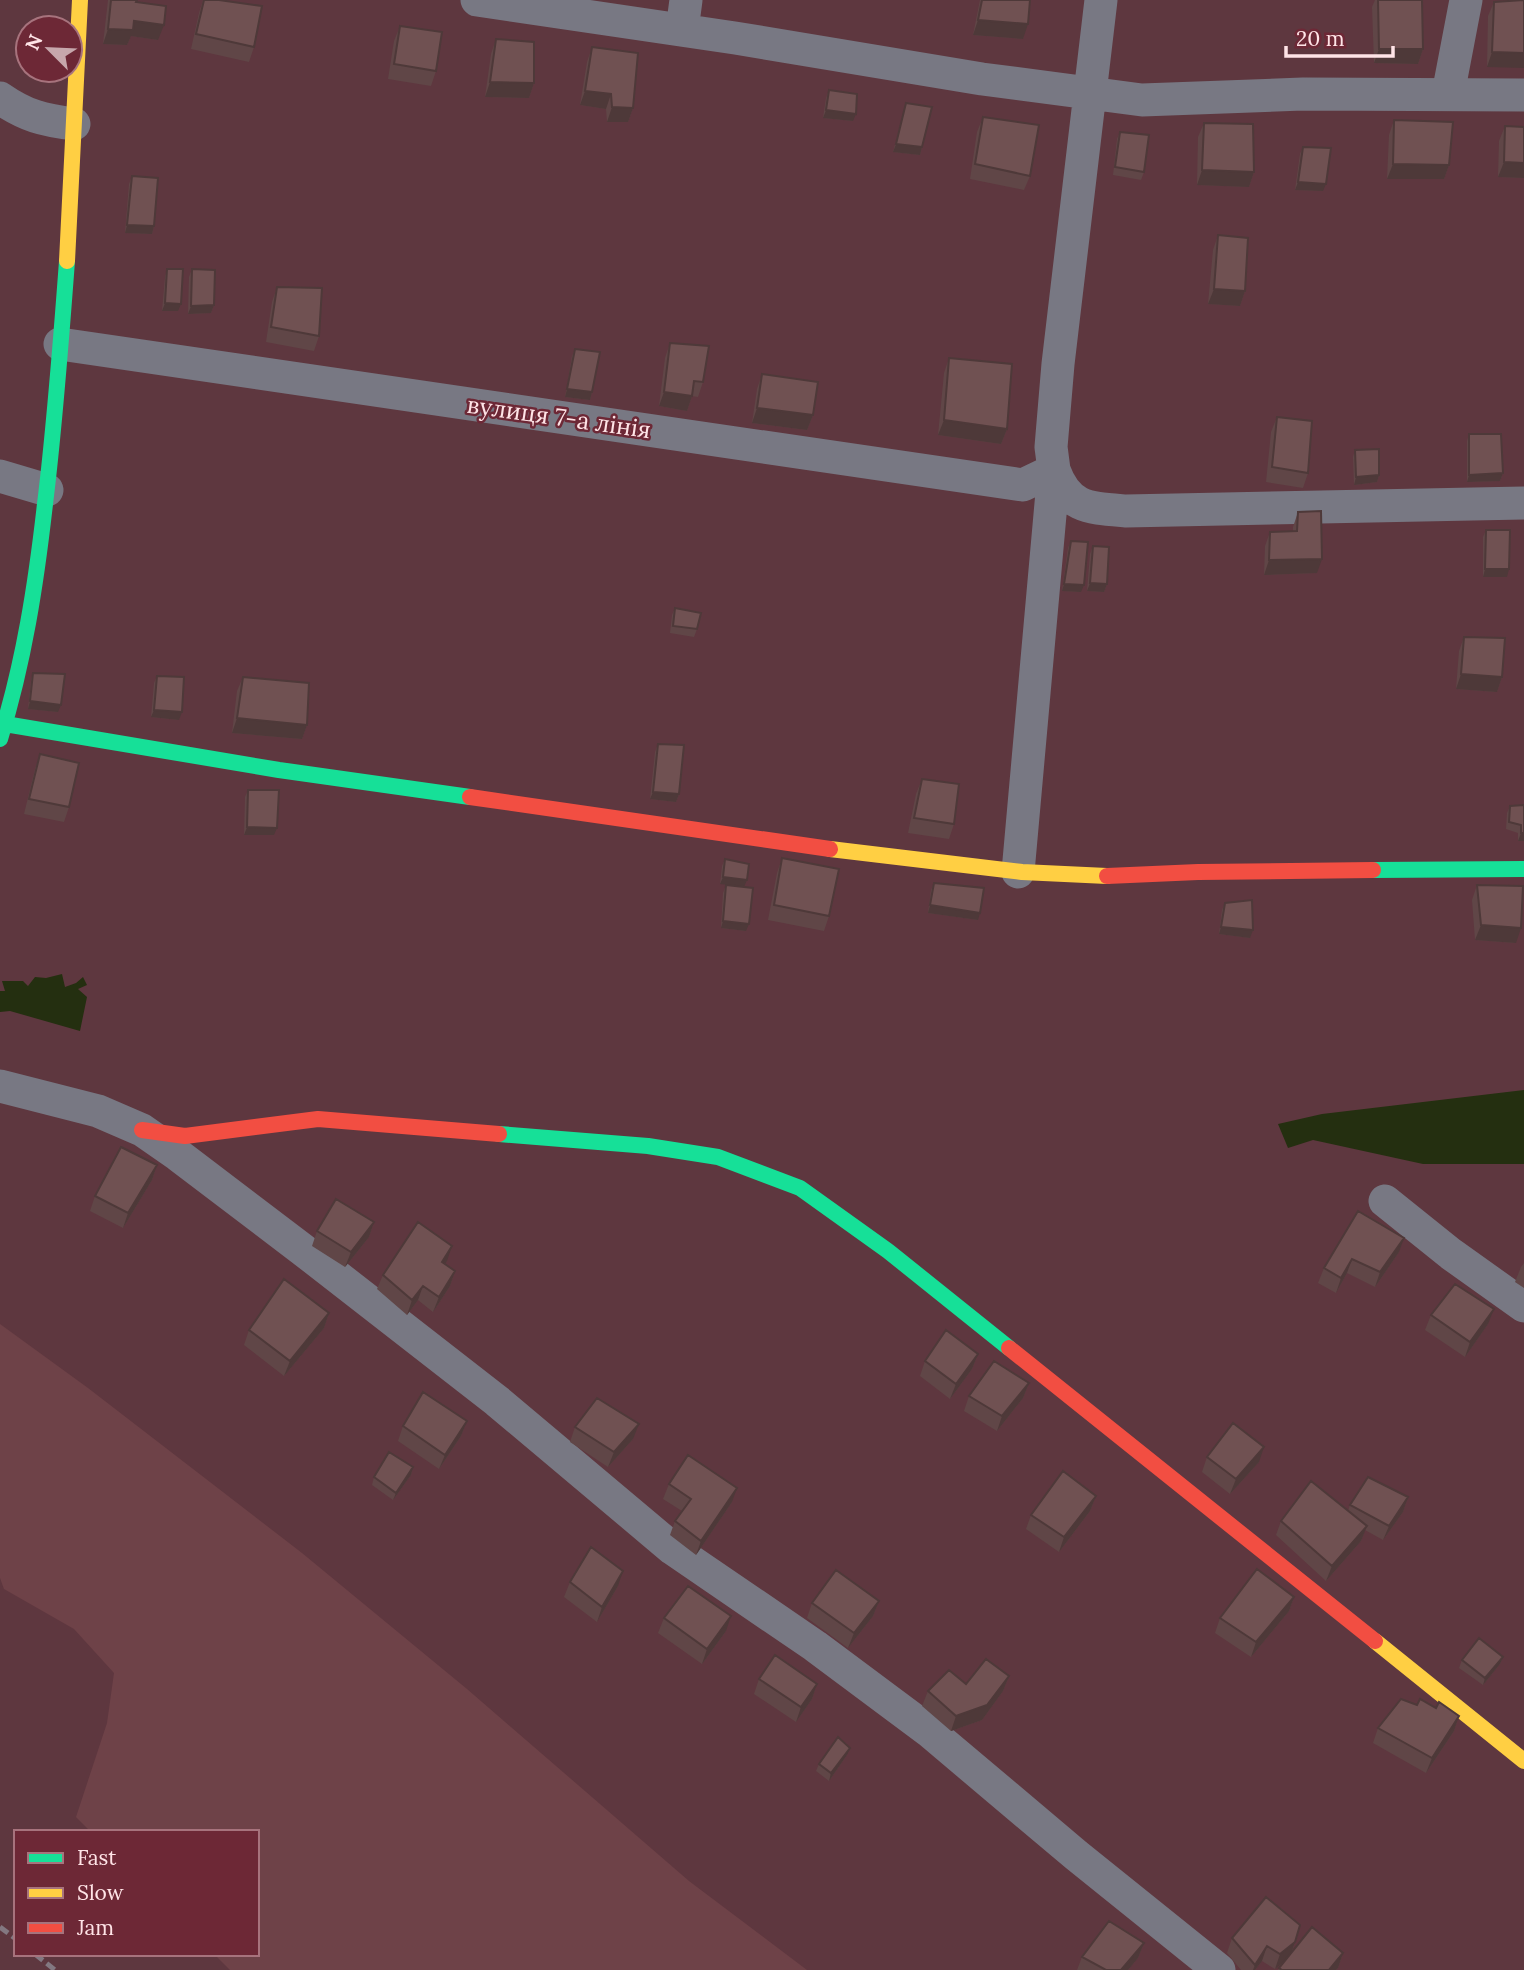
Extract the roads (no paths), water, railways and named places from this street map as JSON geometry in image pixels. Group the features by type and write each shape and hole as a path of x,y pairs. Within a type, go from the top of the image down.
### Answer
{"street":[{"path":"80,0 60,344 47,490 29,627 17,685 3,732 889,857 1018,872 1105,876 1198,872 1524,869"},
{"path":"477,0 684,15 1091,94 1142,100 1303,94 1524,95"},
{"path":"1018,872 1054,470 1051,447 1101,0"},
{"path":"1448,94 1466,0"},
{"path":"0,98 20,112 44,121 74,124"},
{"name":"вулиця 7-а лінія","path":"60,344 1023,485 1054,470"},
{"path":"1054,470 1061,489 1072,499 1107,510 1308,509 1524,503"},
{"path":"0,476 47,490"},
{"path":"0,1086 98,1111 142,1130 293,1242 497,1401 673,1549 815,1646 929,1731 1087,1864 1219,1970"},
{"path":"142,1130 185,1136 318,1119 634,1145 718,1157 800,1188 888,1251 1524,1761"},
{"path":"1385,1201 1451,1254 1524,1306"}],"railway":[{"path":"0,1927 14,1938"},
{"path":"38,1956 55,1970"}]}
